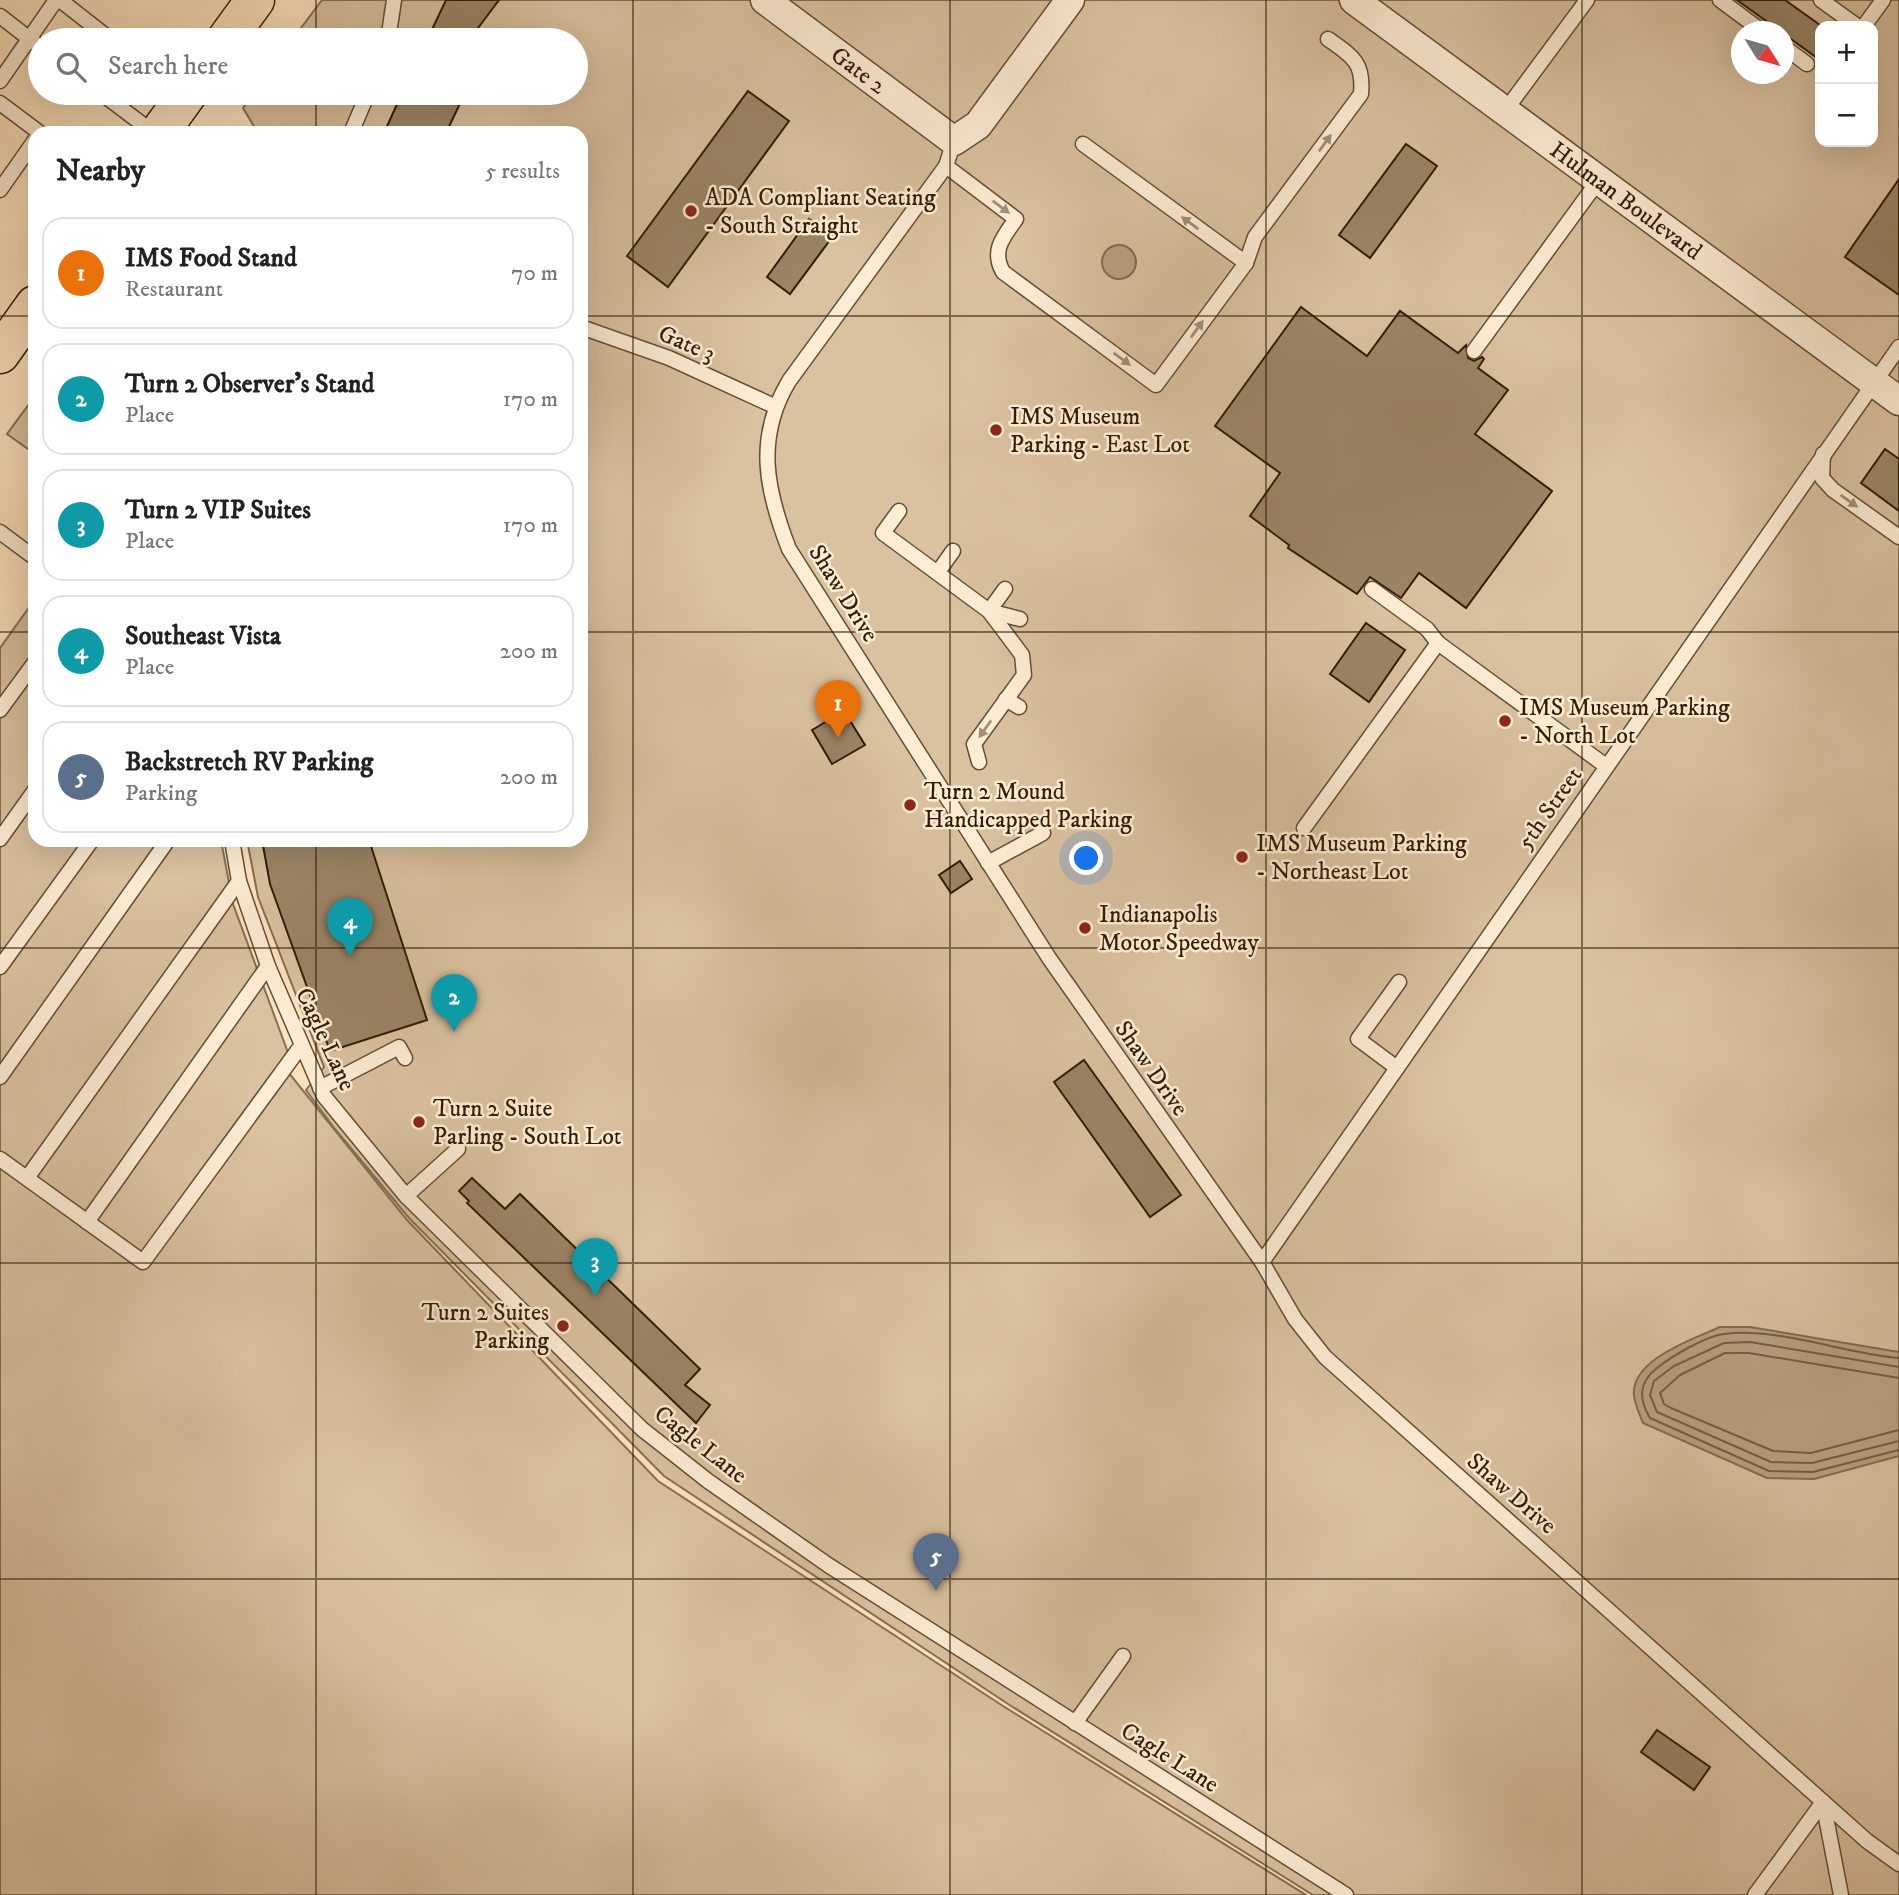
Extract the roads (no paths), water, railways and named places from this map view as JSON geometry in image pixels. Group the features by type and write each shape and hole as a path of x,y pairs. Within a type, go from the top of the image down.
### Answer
{"main road":[{"path":"235,28 255,0"},
{"path":"4,340 28,313"}],"street":[{"name":"Gate 2","path":"765,0 950,153"},
{"path":"950,153 978,125 1070,0"},
{"name":"Hulman Boulevard","path":"1354,0 1899,401"}],"lane":[{"path":"42,28 58,0 95,28"},
{"path":"390,28 394,0"},
{"path":"1505,111 1587,0"},
{"path":"1720,0 1748,21"},
{"path":"1821,0 1850,21"},
{"path":"1868,21 1883,0"},
{"path":"0,16 28,37"},
{"path":"950,153 1016,219 1000,242 996,260 1003,272 1156,385 1246,263 1255,237 1361,94 1363,74 1353,56 1328,39"},
{"path":"0,81 28,49"},
{"path":"1794,55 1807,64"},
{"path":"0,103 31,126"},
{"path":"145,105 174,113"},
{"path":"354,126 363,105"},
{"path":"1083,145 1246,263"},
{"path":"0,190 28,150"},
{"name":"Shaw Drive","path":"950,153 774,406 768,441 768,473 777,518 789,549 988,863 1123,1066 1262,1262 1295,1319 1336,1367 1867,1841 1899,1864"},
{"path":"1474,351 1599,180"},
{"name":"Gate 3","path":"588,329 669,358 774,406"},
{"name":"5th Street","path":"1262,1262 1823,452 1899,347"},
{"path":"1823,452 1822,478 1833,490 1899,537"},
{"path":"899,511 883,533 989,611 1022,655 1024,675 1013,703 974,744 979,762"},
{"path":"0,532 28,553"},
{"path":"938,572 953,551"},
{"path":"989,611 1005,589"},
{"path":"1373,589 1427,629 1437,643 1606,766"},
{"path":"989,611 1020,619"},
{"path":"1304,828 1437,643"},
{"path":"0,710 28,672"},
{"path":"0,839 28,800"},
{"path":"988,863 1043,833"},
{"path":"0,967 87,847"},
{"path":"0,1077 163,847"},
{"name":"Cagle Lane","path":"233,847 239,881 268,966 320,1088 406,1196 664,1447 828,1566 1346,1895"},
{"path":"27,1178 239,881"},
{"path":"87,1222 268,966"},
{"path":"1397,1068 1358,1039 1399,982"},
{"path":"0,1159 143,1262 301,1046"},
{"path":"320,1088 399,1047 405,1058"},
{"path":"406,1196 458,1149"},
{"path":"1075,1723 1123,1656"},
{"path":"1755,1895 1824,1802"},
{"path":"1824,1802 1841,1895"}],"water":[{"path":"1119,245 1131,250 1136,262 1131,274 1119,279 1107,274 1102,262 1107,250"},
{"path":"1720,1327 1750,1327 1899,1352 1899,1456 1814,1479 1767,1478 1643,1423 1634,1396 1635,1383 1642,1372 1665,1353"}],"place":[{"name":"ADA Compliant Seating - South Straight","path":"691,211"},
{"name":"IMS Museum Parking - East Lot","path":"996,430"},
{"name":"IMS Museum Parking - North Lot","path":"1505,721"},
{"name":"IMS Food Stand","path":"838,738"},
{"name":"Turn 2 Mound Handicapped Parking","path":"910,805"},
{"name":"IMS Museum Parking - Northeast Lot","path":"1242,857"},
{"name":"Indianapolis Motor Speedway","path":"1085,928"},
{"name":"Southeast Vista","path":"350,956"},
{"name":"Turn 2 Observer's Stand","path":"454,1032"},
{"name":"Turn 2 Suite Parling - South Lot","path":"419,1122"},
{"name":"Turn 2 VIP Suites","path":"595,1296"},
{"name":"Turn 2 Suites Parking","path":"563,1326"},
{"name":"Backstretch RV Parking","path":"936,1591"}]}
